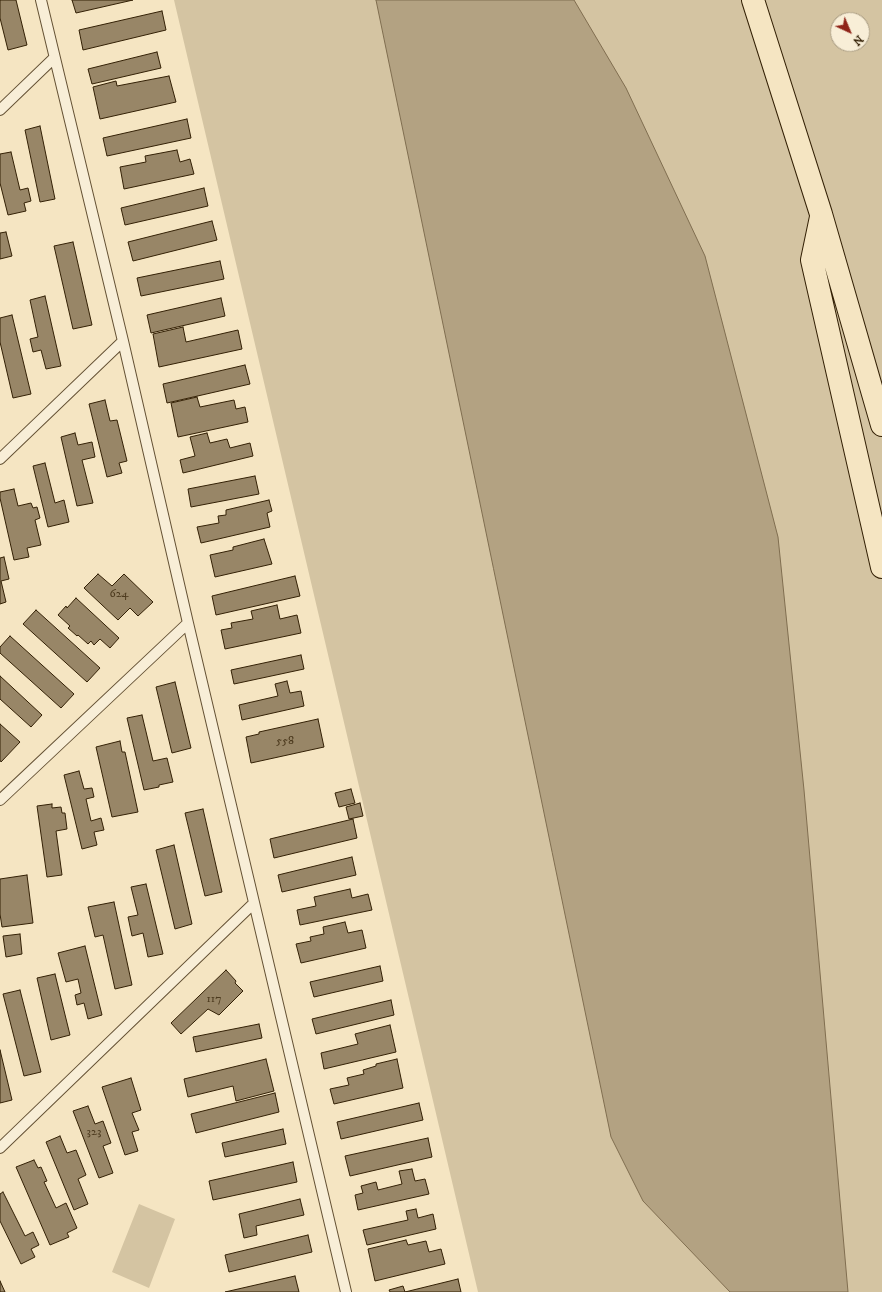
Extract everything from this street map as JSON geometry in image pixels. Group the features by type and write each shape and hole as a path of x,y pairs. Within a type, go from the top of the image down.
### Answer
{"highway":[{"path":"753,0 822,214 882,425"},
{"path":"822,214 812,260 882,567"}],"lane":[{"path":"40,0 123,340 188,623 346,1292"},
{"path":"0,110 54,58"},
{"path":"0,458 123,340"},
{"path":"0,800 188,623"},
{"path":"0,1148 254,903"}],"shaded area":[{"path":"174,0 882,0 882,1292 478,1292"},
{"path":"376,0 574,0 626,88 705,256 778,537 804,790 848,1292 730,1292 643,1201 611,1137"},
{"path":"139,1204 175,1219 149,1288 112,1272"}],"building":[{"path":"0,0 16,0 27,45 8,50 0,18"},
{"path":"72,0 133,0 76,13"},
{"path":"162,11 166,30 83,50 79,30"},
{"path":"157,52 161,68 92,84 88,69"},
{"path":"169,76 176,102 100,119 93,87 116,81 117,86"},
{"path":"187,119 191,138 107,156 103,138"},
{"path":"40,126 55,199 40,202 25,130"},
{"path":"177,150 180,162 190,159 194,174 124,189 120,167 146,162 145,156"},
{"path":"11,152 20,190 28,188 31,201 24,203 26,211 8,215 0,183 0,154"},
{"path":"204,188 208,206 125,225 121,208"},
{"path":"212,221 217,240 133,261 128,242"},
{"path":"6,232 12,256 0,259 0,233"},
{"path":"73,242 92,325 73,329 54,246"},
{"path":"220,261 224,279 141,296 137,278"},
{"path":"45,296 61,366 46,369 41,350 33,352 30,339 38,337 30,300"},
{"path":"221,298 225,316 151,333 147,315"},
{"path":"12,315 31,394 13,398 0,342 0,318"},
{"path":"183,327 186,342 238,330 242,349 159,367 153,334"},
{"path":"245,365 250,384 167,403 163,384"},
{"path":"197,397 200,407 234,400 236,409 245,407 248,422 178,437 171,403"},
{"path":"105,400 110,421 117,420 127,461 119,463 122,473 107,477 89,404"},
{"path":"75,433 78,445 92,442 95,457 82,460 93,503 77,506 61,437"},
{"path":"207,433 210,443 227,439 230,448 250,443 253,456 183,473 180,460 195,456 190,437"},
{"path":"45,463 55,503 64,500 69,522 48,527 33,466"},
{"path":"255,476 259,494 191,507 188,489"},
{"path":"14,489 18,506 31,503 33,508 37,507 40,518 35,520 41,545 27,548 29,557 14,560 0,498 0,492"},
{"path":"269,500 272,511 267,513 270,527 201,543 197,527 219,523 218,516 226,515 226,510"},
{"path":"264,539 272,564 215,577 210,555 233,550 233,547"},
{"path":"4,557 9,579 1,581 6,602 0,604 0,558"},
{"path":"98,574 112,586 124,574 153,602 138,616 130,608 118,620 84,588"},
{"path":"295,576 300,596 216,615 212,596"},
{"path":"76,598 119,638 110,648 100,639 94,645 91,641 88,644 68,628 70,626 58,615"},
{"path":"277,605 280,619 297,615 301,633 225,649 221,630 232,628 231,623 253,619 251,611"},
{"path":"36,610 100,668 87,682 23,624"},
{"path":"10,636 74,694 61,708 0,653 0,647"},
{"path":"301,655 304,669 234,684 231,670"},
{"path":"0,676 42,715 31,727 0,699"},
{"path":"287,681 290,693 301,691 304,706 242,720 239,705 278,696 275,684"},
{"path":"175,682 191,748 172,753 156,687"},
{"path":"142,715 153,761 167,758 173,782 144,790 127,718"},
{"path":"318,719 324,747 251,763 246,737 259,734 259,732"},
{"path":"0,724 20,742 1,762 0,760"},
{"path":"120,741 122,752 125,752 138,812 112,817 96,747"},
{"path":"79,771 84,789 92,788 94,797 86,799 91,821 101,818 104,830 94,832 97,845 82,849 64,775"},
{"path":"351,789 355,803 339,807 335,793"},
{"path":"360,803 363,816 349,819 346,807"},
{"path":"52,804 52,808 61,807 62,813 65,813 67,829 56,831 62,875 47,877 37,806"},
{"path":"203,809 222,892 205,896 185,813"},
{"path":"353,819 357,838 274,858 270,839"},
{"path":"174,845 192,924 175,929 156,850"},
{"path":"352,857 356,875 282,892 278,875"},
{"path":"27,875 33,923 2,927 0,914 0,879"},
{"path":"146,884 163,954 148,957 143,933 132,936 128,917 138,915 131,887"},
{"path":"350,889 352,898 368,894 372,910 300,925 297,910 316,906 314,897"},
{"path":"114,902 132,985 115,989 103,935 95,937 88,907"},
{"path":"345,922 348,933 362,930 366,948 301,963 296,944 311,941 310,937 324,934 323,927"},
{"path":"20,934 22,954 6,957 3,936"},
{"path":"85,946 102,1015 88,1019 84,1003 77,1005 75,995 81,993 78,979 66,982 58,953"},
{"path":"380,966 383,981 314,997 310,982"},
{"path":"226,970 243,991 219,1015 208,1009 181,1034 171,1023"},
{"path":"55,974 70,1035 51,1040 37,978"},
{"path":"20,990 41,1072 24,1076 3,994"},
{"path":"391,1000 394,1015 316,1034 312,1019"},
{"path":"259,1024 262,1038 196,1052 193,1037"},
{"path":"390,1025 396,1052 324,1069 321,1053 358,1044 355,1034"},
{"path":"0,1050 12,1100 0,1103"},
{"path":"266,1059 274,1091 236,1101 233,1086 188,1097 184,1079"},
{"path":"397,1059 403,1088 334,1104 330,1089 349,1085 347,1078 364,1074 363,1070 376,1066 376,1064"},
{"path":"131,1078 141,1110 132,1113 139,1130 132,1132 138,1151 125,1155 102,1087"},
{"path":"275,1093 279,1112 196,1133 191,1114"},
{"path":"419,1103 423,1120 341,1139 337,1122"},
{"path":"88,1106 95,1124 103,1121 111,1143 103,1146 113,1173 99,1178 73,1111"},
{"path":"283,1129 286,1144 225,1157 222,1143"},
{"path":"60,1136 67,1153 76,1150 86,1175 78,1179 88,1204 74,1210 46,1142"},
{"path":"428,1138 432,1157 350,1176 345,1156"},
{"path":"34,1160 38,1168 41,1167 47,1181 44,1182 56,1208 66,1203 77,1228 67,1233 69,1237 50,1245 16,1167"},
{"path":"293,1162 297,1182 213,1200 209,1181"},
{"path":"412,1169 415,1181 425,1179 429,1194 358,1210 355,1195 363,1193 361,1186 376,1182 378,1190 402,1184 399,1171"},
{"path":"3,1192 25,1236 33,1232 39,1245 31,1249 35,1257 21,1264 0,1221 0,1194"},
{"path":"300,1199 304,1215 256,1226 257,1235 244,1238 239,1214"},
{"path":"416,1209 418,1218 433,1214 436,1229 367,1245 363,1230 408,1220 406,1211"},
{"path":"308,1235 312,1252 229,1272 225,1255"},
{"path":"406,1240 408,1245 426,1241 429,1252 441,1249 445,1264 375,1281 368,1249"},
{"path":"295,1276 299,1292 225,1292"},
{"path":"458,1279 461,1292 405,1292"},
{"path":"0,1281 5,1292 0,1292"},
{"path":"403,1286 405,1292 390,1292 389,1290"}]}
